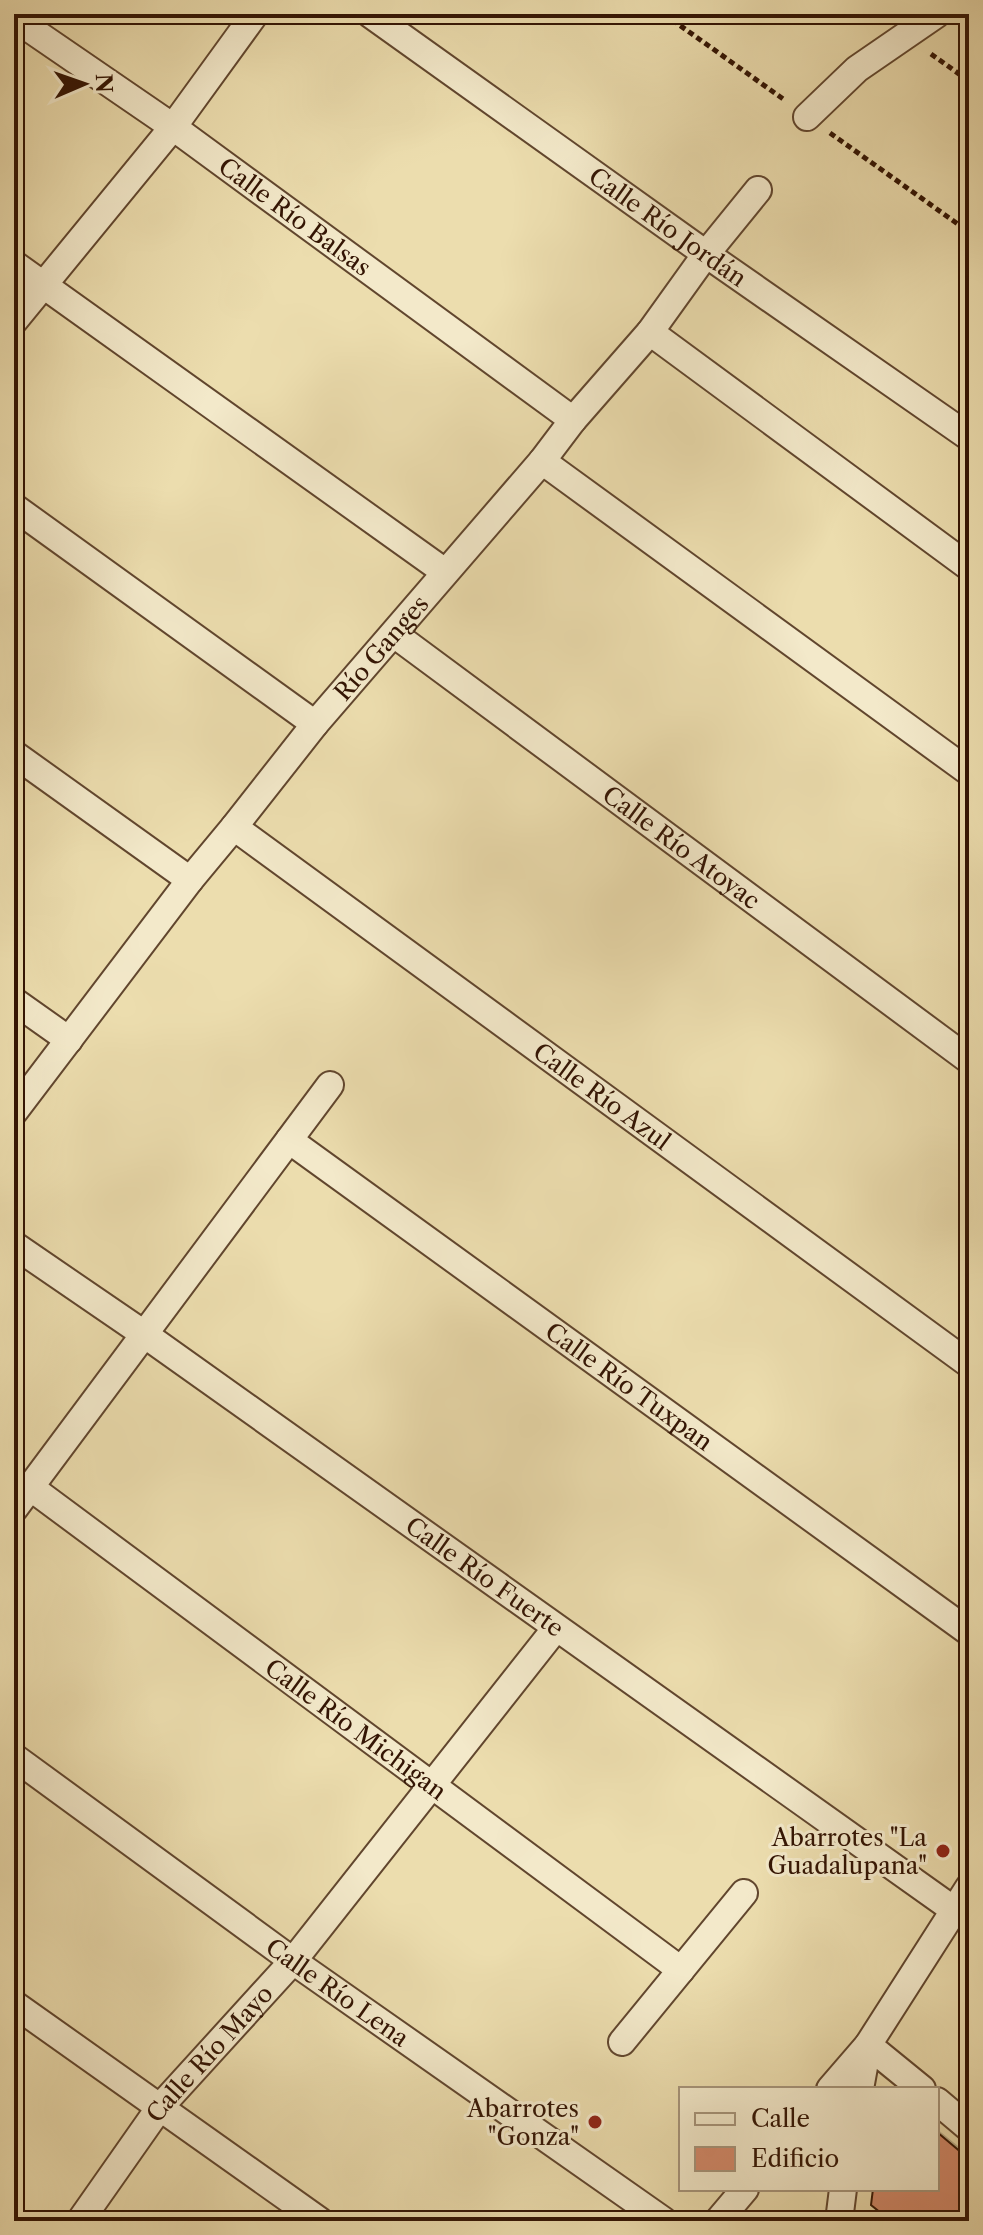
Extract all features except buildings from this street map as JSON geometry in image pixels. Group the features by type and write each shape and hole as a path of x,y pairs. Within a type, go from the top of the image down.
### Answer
{"street":[{"path":"14,321 173,127 255,14"},
{"name":"Calle Río Jordán","path":"370,14 969,437"},
{"path":"807,117 857,69 937,14"},
{"name":"Calle Río Balsas","path":"14,18 173,127 573,420"},
{"name":"Río Ganges","path":"14,1112 190,880 315,724 650,332 706,254 758,190"},
{"path":"14,264 445,572"},
{"path":"650,332 969,567"},
{"path":"542,461 969,772"},
{"path":"14,507 315,724"},
{"name":"Calle Río Atoyac","path":"394,634 969,1060"},
{"path":"14,754 190,880"},
{"name":"Calle Río Azul","path":"234,827 969,1364"},
{"path":"14,1001 69,1040"},
{"path":"14,1509 330,1085"},
{"name":"Calle Río Tuxpan","path":"289,1140 969,1632"},
{"name":"Calle Río Fuerte","path":"14,1245 144,1334 954,1910"},
{"name":"Calle Río Michigan","path":"30,1487 681,1970"},
{"name":"Calle Río Mayo","path":"80,2221 160,2107 293,1961 556,1628"},
{"name":"Calle Río Lena","path":"14,1757 293,1961 664,2221"},
{"path":"832,2087 868,2045 969,1887"},
{"path":"622,2042 744,1893"},
{"path":"14,2004 320,2221"},
{"path":"860,2087 868,2045"},
{"path":"868,2045 920,2087"},
{"path":"939,2103 969,2128"},
{"path":"718,2221 743,2191"},
{"path":"839,2221 843,2191"}],"path":[{"path":"905,36 969,81"}],"place":[{"name":"Abarrotes \"La Guadalupana\"","path":"943,1851"},
{"name":"Abarrotes \"Gonza\"","path":"595,2122"}]}
